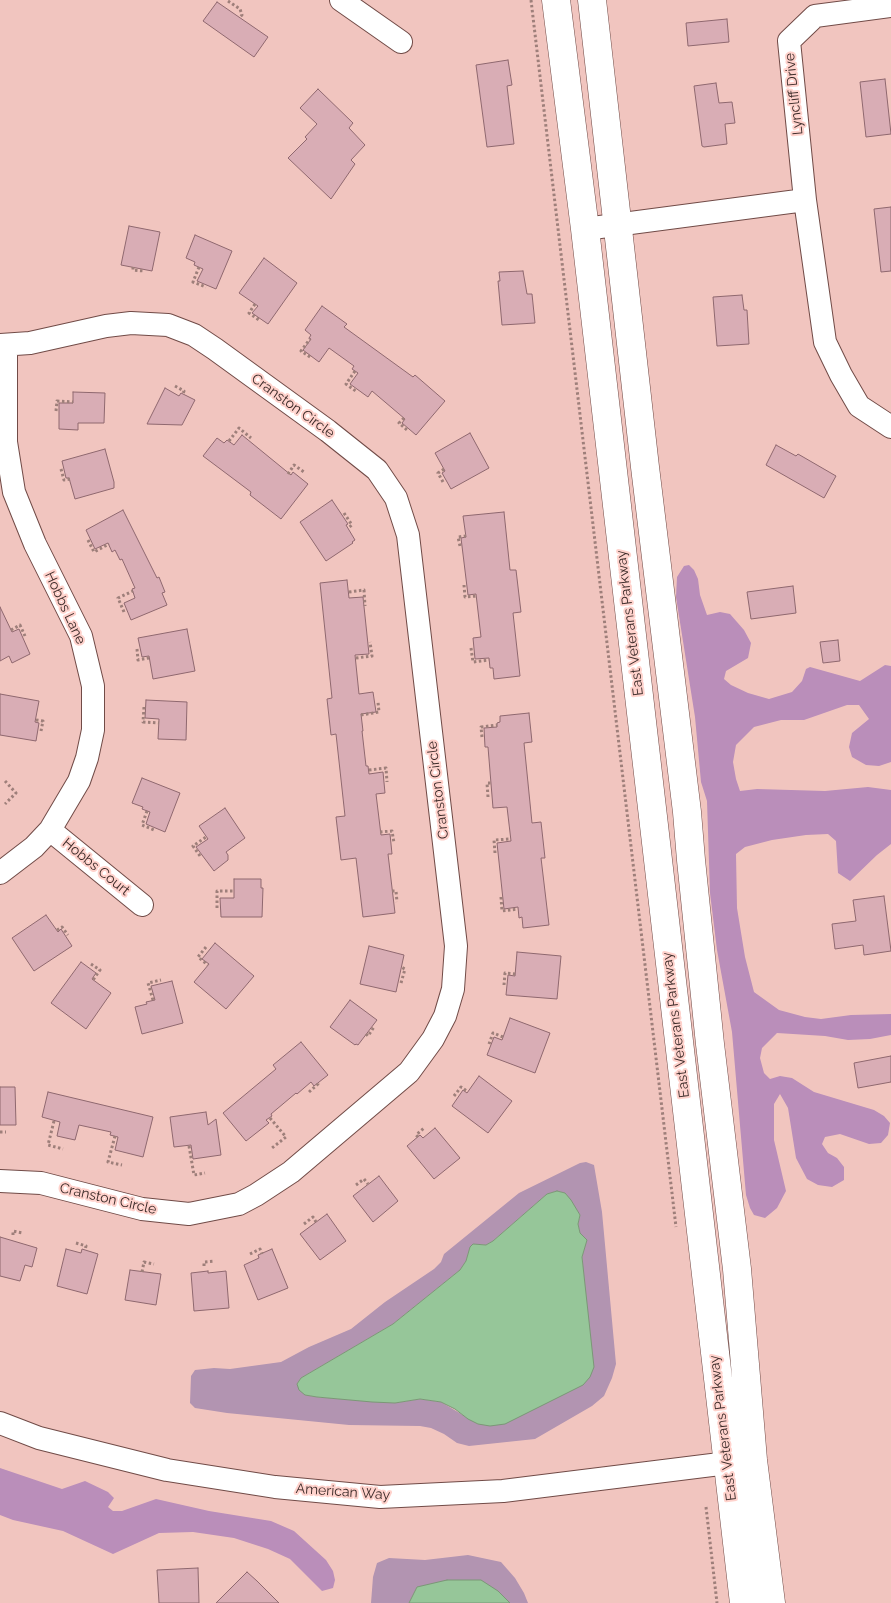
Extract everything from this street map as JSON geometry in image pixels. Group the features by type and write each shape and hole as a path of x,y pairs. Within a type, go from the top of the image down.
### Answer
{"main road":[{"name":"East Veterans Parkway","path":"556,0 585,229 609,448 740,1462 771,1603"},
{"name":"East Veterans Parkway","path":"592,0 645,467 687,812 710,1044 737,1269 744,1603"}],"street":[{"path":"341,0 401,42"},
{"name":"Lyncliff Drive","path":"891,6 815,16 789,41 805,200 825,342 859,406 891,427"},
{"path":"585,229 805,200"},
{"name":"Cranston Circle","path":"0,1181 42,1183 142,1209 190,1214 239,1204 291,1172 409,1072 433,1039 445,1016 453,989 456,946 408,535 396,498 377,470 328,431 215,349 194,335 168,325 131,323 3,346"},
{"name":"Hobbs Lane","path":"0,872 34,847 50,830 79,781 87,758 93,730 93,686 81,636 35,544 14,492 6,442 3,346"},
{"name":"Hobbs Court","path":"50,830 142,905"},
{"name":"American Way","path":"0,1423 39,1438 168,1470 275,1487 380,1497 502,1490 740,1462"}],"path":[{"path":"531,0 676,1235"},
{"path":"228,1 240,9 242,15 239,18"},
{"path":"133,267 133,270 144,271"},
{"path":"199,267 193,282 206,287"},
{"path":"255,304 249,313 259,320"},
{"path":"310,338 301,351 310,357"},
{"path":"355,371 346,384 357,392"},
{"path":"175,386 184,391 183,394"},
{"path":"56,411 57,401 73,402"},
{"path":"404,418 399,424 407,430"},
{"path":"229,441 238,428 251,438"},
{"path":"288,474 294,465 304,472"},
{"path":"61,469 64,480 70,479"},
{"path":"443,482 438,473 444,469"},
{"path":"344,513 352,525 348,528"},
{"path":"460,546 458,537 466,536"},
{"path":"88,540 94,552 108,544"},
{"path":"464,584 465,597 476,596"},
{"path":"349,592 364,590 366,606"},
{"path":"124,612 118,598 133,592"},
{"path":"11,630 20,625 25,636"},
{"path":"356,658 372,656 370,642"},
{"path":"471,648 473,662 489,660"},
{"path":"136,649 138,660 149,658"},
{"path":"361,715 379,712 378,702"},
{"path":"144,707 143,722 159,723"},
{"path":"36,720 43,721 41,731"},
{"path":"482,737 480,727 497,725"},
{"path":"369,770 386,768 387,782"},
{"path":"4,781 16,793 5,804"},
{"path":"488,797 487,783 492,783"},
{"path":"147,811 142,825 154,830"},
{"path":"380,832 392,831 394,843"},
{"path":"200,856 193,846 206,837"},
{"path":"495,853 494,840 510,839"},
{"path":"217,908 217,890 234,891"},
{"path":"392,891 396,891 397,902"},
{"path":"501,898 502,911 518,909"},
{"path":"57,930 62,927 68,935"},
{"path":"206,947 198,958 208,965"},
{"path":"91,964 100,970 94,980"},
{"path":"401,967 405,968 401,982"},
{"path":"504,985 506,973 515,974"},
{"path":"152,1000 148,983 161,980"},
{"path":"366,1034 368,1036 374,1027"},
{"path":"489,1044 493,1033 503,1037"},
{"path":"309,1092 318,1083"},
{"path":"454,1096 461,1087 468,1092"},
{"path":"270,1118 286,1137 272,1148"},
{"path":"54,1120 48,1145 63,1149"},
{"path":"418,1137 416,1134 424,1128"},
{"path":"0,1132 6,1132"},
{"path":"115,1136 108,1162 122,1165"},
{"path":"189,1146 194,1174 205,1172"},
{"path":"356,1185 364,1179 368,1184"},
{"path":"304,1224 313,1218 316,1222"},
{"path":"13,1235 13,1231 23,1233"},
{"path":"76,1243 86,1246 85,1250"},
{"path":"250,1254 260,1249 262,1254"},
{"path":"204,1266 204,1262 214,1261"},
{"path":"142,1272 144,1262 154,1264"},
{"path":"706,1507 717,1603"}],"shaded area":[{"path":"689,565 694,570 698,579 700,595 707,615 720,612 730,614 744,630 751,643 748,658 726,671 724,679 731,685 748,693 769,699 792,692 802,681 806,669 810,667 860,681 885,665 891,666 891,762 879,766 866,765 852,757 849,747 852,733 869,719 859,705 847,705 804,720 781,720 754,727 736,745 733,762 740,791 757,789 825,791 868,787 891,790 891,844 850,881 838,873 836,841 828,834 772,840 745,847 736,854 737,908 745,957 754,992 779,1010 805,1017 821,1019 851,1015 891,1014 891,1035 870,1039 848,1040 825,1036 777,1033 762,1048 760,1058 764,1073 770,1079 780,1076 792,1078 814,1092 874,1110 884,1116 890,1123 888,1135 881,1143 869,1144 840,1134 825,1137 822,1144 828,1153 837,1158 844,1167 844,1180 832,1187 818,1185 807,1179 796,1158 788,1108 780,1094 774,1104 774,1140 786,1191 777,1208 765,1218 754,1215 746,1195 732,1032 717,950 710,893 707,801 701,782 695,717 676,597 677,577 684,566"},
{"path":"586,1162 594,1165 602,1212 616,1364 604,1396 592,1406 535,1439 469,1446 457,1443 431,1428 420,1426 349,1425 227,1413 195,1408 190,1403 191,1376 195,1370 230,1369 281,1362 309,1347 351,1329 385,1302 434,1269 441,1262 444,1254 519,1193 580,1163","holes":["557,1191 565,1193 580,1215 578,1224 580,1233 586,1241 582,1257 585,1293 478,1424 441,1402 420,1399 395,1403 305,1395 297,1384 301,1378 393,1324 460,1270 473,1244 486,1245 493,1241 547,1194"]},
{"path":"557,1191 565,1193 571,1200 580,1215 578,1224 580,1233 587,1240 582,1257 594,1367 590,1377 583,1385 505,1424 490,1426 478,1424 441,1402 420,1399 395,1403 372,1402 317,1397 305,1395 299,1390 297,1384 301,1378 393,1324 460,1270 473,1244 486,1245 493,1241 547,1194"},
{"path":"0,1468 62,1489 85,1481 108,1492 114,1498 108,1507 113,1511 122,1511 156,1499 209,1511 271,1521 294,1531 326,1560 333,1571 335,1580 333,1588 322,1591 290,1559 268,1549 234,1538 193,1532 159,1533 113,1554 63,1531 13,1520 0,1515"},
{"path":"468,1555 501,1562 515,1578 528,1603 510,1603 498,1591 417,1587 409,1603 371,1603 373,1577 377,1563 389,1558 425,1560"},
{"path":"447,1580 481,1580 498,1591 510,1603 409,1603 417,1587"}],"building":[{"path":"217,2 268,37 254,57 203,21"},
{"path":"727,19 729,42 688,46 686,23"},
{"path":"508,60 512,85 507,86 514,144 487,147 476,65"},
{"path":"885,79 891,134 866,137 860,82"},
{"path":"716,83 719,103 732,102 735,123 725,124 727,144 704,147 702,146 694,86"},
{"path":"318,89 353,123 349,128 365,145 351,160 355,164 331,199 288,158 307,139 305,137 317,124 300,108"},
{"path":"891,207 891,271 881,272 874,209"},
{"path":"129,226 160,232 152,271 121,265"},
{"path":"195,235 232,251 216,289 197,281 203,269 194,265 195,262 186,258"},
{"path":"264,258 297,283 268,324 252,313 258,306 239,293"},
{"path":"523,271 527,294 532,294 535,323 502,325 498,281 500,281 499,272"},
{"path":"742,295 744,310 747,310 749,344 717,346 713,297"},
{"path":"322,306 347,324 344,327 413,377 415,375 445,401 416,435 402,423 405,419 372,391 368,397 350,384 358,373 352,369 354,366 329,348 319,362 303,350 311,339 309,338 311,335 305,330"},
{"path":"165,388 179,396 181,393 195,400 182,425 147,424"},
{"path":"73,392 105,393 104,423 78,423 78,430 59,429 59,403 73,403"},
{"path":"470,433 489,468 451,489 442,473 445,471 435,453"},
{"path":"242,435 291,475 293,472 308,484 281,519 250,495 251,492 203,456 217,438 224,443 227,440 234,445"},
{"path":"776,445 796,456 798,454 836,476 824,498 766,465"},
{"path":"105,449 114,488 75,499 69,478 66,478 62,461"},
{"path":"332,500 348,524 346,525 355,540 326,561 300,522"},
{"path":"123,510 157,578 159,577 165,592 162,593 167,605 131,620 124,603 135,598 132,589 135,588 122,559 120,560 115,550 112,552 108,543 95,549 86,530"},
{"path":"504,512 510,570 516,570 521,612 513,613 520,676 494,679 493,668 490,668 489,658 475,659 473,638 481,637 476,594 468,595 461,538 466,537 463,516"},
{"path":"347,580 349,598 363,597 369,654 355,655 359,694 373,692 376,712 361,714 362,731 366,766 368,766 369,774 383,772 385,793 376,794 381,835 390,834 392,854 388,854 395,913 363,917 356,858 341,860 336,817 345,816 336,734 331,735 327,699 332,698 320,583"},
{"path":"793,586 796,613 751,619 747,592"},
{"path":"0,607 12,632 19,629 30,654 12,663 9,656 0,661"},
{"path":"187,629 195,671 153,679 149,656 142,657 138,638"},
{"path":"838,640 840,661 823,663 820,642"},
{"path":"0,694 39,701 35,722 39,723 36,741 0,735"},
{"path":"146,700 187,702 186,740 158,739 159,719 145,718"},
{"path":"529,713 532,742 524,743 532,823 541,822 545,858 541,858 549,925 523,928 522,917 519,918 518,907 504,909 497,843 511,841 507,807 493,808 488,747 485,747 484,728 497,727 497,723 500,722 500,716"},
{"path":"142,778 180,793 165,832 146,824 150,812 132,803"},
{"path":"225,808 245,838 226,852 228,860 214,871 196,847 208,839 199,826"},
{"path":"234,879 261,879 261,888 263,888 262,917 221,917 220,898 234,898"},
{"path":"884,896 891,951 864,955 863,945 835,949 832,924 856,921 853,900"},
{"path":"46,915 58,932 61,929 72,946 34,971 12,938"},
{"path":"215,943 254,976 226,1009 194,982 209,964 202,959"},
{"path":"369,946 404,955 396,992 360,984"},
{"path":"517,952 561,956 557,999 506,995 508,975 515,976"},
{"path":"81,962 96,973 92,979 111,993 86,1029 51,1003"},
{"path":"172,981 183,1023 142,1034 135,1007 155,1000 151,986"},
{"path":"350,1000 377,1020 358,1045 355,1045 330,1027"},
{"path":"510,1018 550,1033 535,1073 487,1055 494,1037 502,1040"},
{"path":"301,1042 328,1075 314,1086 311,1082 296,1093 271,1114 272,1116 266,1120 269,1123 246,1141 223,1113 276,1069 273,1065"},
{"path":"891,1056 891,1082 858,1088 854,1063"},
{"path":"479,1076 512,1101 488,1133 452,1106 463,1090 467,1093"},
{"path":"0,1087 15,1087 16,1125 0,1125"},
{"path":"48,1092 153,1117 143,1157 115,1150 118,1137 110,1135 111,1132 79,1125 75,1140 57,1136 60,1122 42,1117"},
{"path":"206,1112 208,1125 216,1119 221,1155 193,1159 191,1145 174,1147 170,1117"},
{"path":"435,1128 460,1158 434,1179 407,1146 420,1135 423,1138"},
{"path":"379,1176 398,1201 373,1222 353,1196"},
{"path":"327,1214 346,1241 320,1260 300,1234"},
{"path":"0,1237 37,1248 32,1267 25,1265 20,1281 0,1276"},
{"path":"66,1249 81,1253 82,1249 98,1254 87,1294 57,1286"},
{"path":"272,1249 288,1288 258,1300 244,1265 259,1258 258,1255"},
{"path":"130,1270 161,1274 156,1305 125,1300"},
{"path":"208,1271 208,1273 226,1271 229,1308 194,1311 191,1273"},
{"path":"198,1568 199,1603 159,1603 157,1570"},
{"path":"247,1572 257,1581 279,1603 216,1603"}]}
